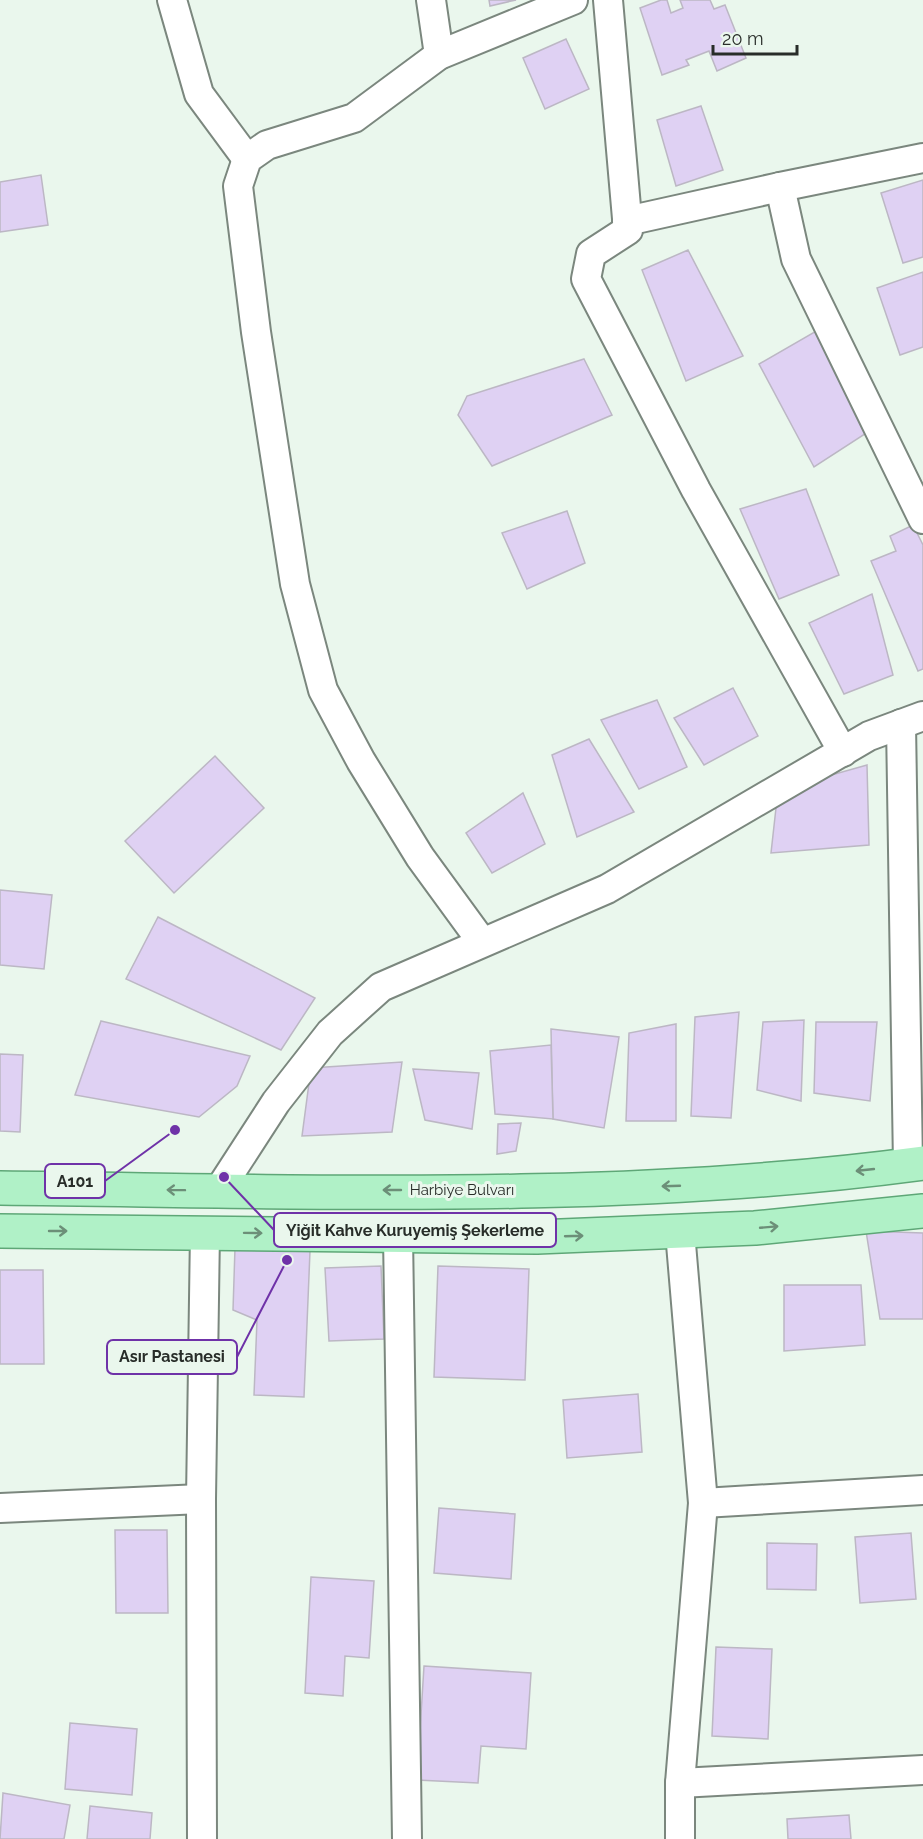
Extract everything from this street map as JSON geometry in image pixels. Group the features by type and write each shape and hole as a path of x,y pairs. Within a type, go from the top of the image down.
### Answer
{"main road":[{"name":"Harbiye Bulvarı","path":"0,1188 547,1190 679,1185 915,1164"},
{"path":"0,1231 537,1237 766,1227 923,1211"}],"street":[{"path":"172,0 199,94 247,159"},
{"path":"431,0 439,55"},
{"path":"482,942 420,857 361,761 323,690 295,584 256,332 238,186 247,159 267,145 354,118 439,55 573,0"},
{"path":"608,0 628,230 591,254 586,279 696,490 843,752"},
{"path":"627,221 923,158"},
{"path":"780,187 796,258 923,519"},
{"path":"219,1190 276,1102 330,1033 381,987 607,889 869,736 912,720 915,1164"},
{"path":"202,1839 201,1499 205,1232"},
{"path":"680,1232 703,1503 680,1783 680,1839"},
{"path":"398,1235 407,1839"},
{"path":"703,1503 923,1490"},
{"path":"0,1508 201,1499"},
{"path":"680,1783 923,1770"}],"building":[{"path":"489,0 516,0 490,6"},
{"path":"667,0 671,13 683,8 680,0 710,0 714,9 725,5 746,58 717,71 709,51 686,60 689,65 662,75 640,8"},
{"path":"566,39 589,89 545,109 523,58"},
{"path":"701,106 723,170 676,186 657,120"},
{"path":"41,175 48,225 0,232 0,182"},
{"path":"923,180 923,257 903,263 881,193"},
{"path":"688,250 743,356 686,381 642,270"},
{"path":"923,272 923,347 900,355 877,288"},
{"path":"818,330 868,432 814,467 759,364"},
{"path":"584,359 612,415 492,466 458,415 467,396"},
{"path":"806,489 839,575 779,599 740,509"},
{"path":"567,511 585,563 527,589 502,533"},
{"path":"913,525 923,545 923,669 918,671 871,561 896,551 890,536"},
{"path":"872,594 893,675 844,694 809,623"},
{"path":"733,688 758,736 704,765 674,718"},
{"path":"657,700 687,767 639,789 601,720"},
{"path":"589,739 634,812 577,837 552,755"},
{"path":"215,756 264,808 174,893 125,841"},
{"path":"867,765 869,845 771,853 778,790"},
{"path":"523,793 545,844 492,873 466,833"},
{"path":"0,890 52,895 44,969 0,965"},
{"path":"158,917 315,998 281,1050 126,979"},
{"path":"739,1012 731,1118 691,1116 695,1017"},
{"path":"804,1020 801,1101 757,1090 763,1022"},
{"path":"101,1021 250,1056 237,1086 199,1117 75,1095"},
{"path":"816,1022 877,1022 870,1101 814,1093"},
{"path":"676,1024 676,1121 626,1121 629,1033"},
{"path":"551,1029 619,1037 604,1128 553,1119"},
{"path":"551,1045 553,1119 495,1114 490,1051"},
{"path":"0,1054 23,1055 20,1132 0,1131"},
{"path":"402,1062 392,1132 302,1136 311,1068"},
{"path":"413,1069 479,1073 472,1129 425,1120"},
{"path":"521,1123 516,1151 497,1154 498,1124"},
{"path":"866,1231 923,1233 923,1319 880,1319"},
{"path":"235,1248 310,1251 304,1397 254,1395 257,1320 233,1310"},
{"path":"381,1266 384,1339 329,1341 325,1268"},
{"path":"438,1266 529,1269 525,1380 434,1377"},
{"path":"0,1270 43,1270 44,1364 0,1364"},
{"path":"784,1285 861,1285 865,1345 784,1351"},
{"path":"638,1394 642,1452 567,1458 563,1400"},
{"path":"439,1508 515,1514 511,1579 434,1573"},
{"path":"115,1530 167,1530 168,1613 116,1613"},
{"path":"911,1533 916,1599 860,1603 855,1537"},
{"path":"767,1543 817,1544 816,1590 767,1589"},
{"path":"311,1577 374,1581 369,1658 345,1656 343,1696 305,1693"},
{"path":"716,1647 772,1649 768,1739 712,1736"},
{"path":"424,1666 531,1673 526,1749 481,1746 478,1783 417,1780"},
{"path":"70,1723 137,1729 132,1795 65,1789"},
{"path":"3,1793 70,1805 64,1839 0,1839"},
{"path":"90,1806 152,1813 150,1839 87,1839"},
{"path":"849,1815 851,1839 788,1839 787,1819"}],"place":[{"name":"A101","path":"175,1130"},
{"name":"Yiğit Kahve Kuruyemiş Şekerleme","path":"224,1177"},
{"name":"Asır Pastanesi","path":"287,1260"}]}
